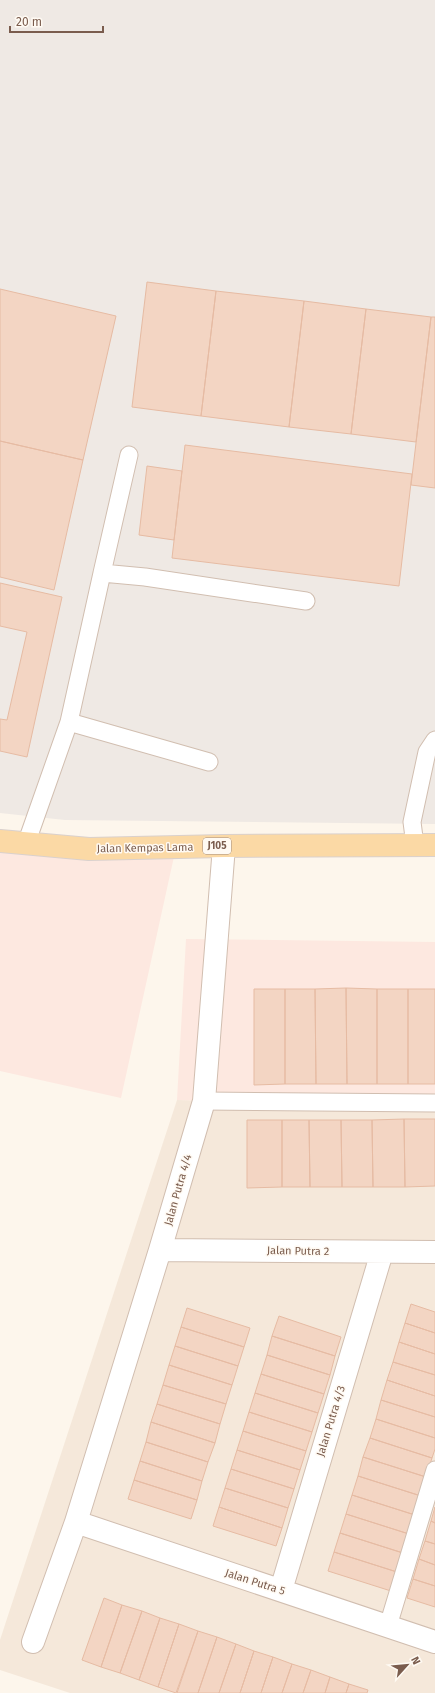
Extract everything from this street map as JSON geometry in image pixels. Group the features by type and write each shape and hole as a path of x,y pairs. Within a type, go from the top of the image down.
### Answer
{"main road":[{"name":"Jalan Kempas Lama","path":"0,841 89,849 224,846 425,845"}],"street":[{"name":"Jalan Putra 4/4","path":"33,1642 76,1522 160,1250 204,1101 224,846"},
{"name":"Jalan Putra 2","path":"160,1250 435,1252"},
{"name":"Jalan Putra 4/3","path":"281,1590 382,1252"},
{"name":"Jalan Putra 5","path":"76,1522 435,1642"}],"lane":[{"path":"26,844 69,722 129,455"},
{"path":"102,573 145,577 306,601"},
{"path":"69,722 209,762"},
{"path":"425,845 412,822 427,752 435,740"},
{"path":"204,1101 435,1103"},
{"path":"388,1626 435,1470"}],"shaded area":[{"path":"0,0 435,0 435,824 65,820 0,813"},
{"path":"0,838 175,852 121,1098 0,1071"},
{"path":"186,939 435,942 435,1106 177,1100"},
{"path":"177,1100 435,1106 435,1693 70,1693 0,1670 0,1640"}],"building":[{"path":"147,282 216,291 201,416 132,407"},
{"path":"0,289 116,316 83,460 0,441"},
{"path":"216,291 304,301 289,427 201,416"},
{"path":"304,301 366,309 351,434 289,427"},
{"path":"366,309 431,317 416,442 351,434"},
{"path":"431,317 435,317 435,488 411,485"},
{"path":"0,441 83,460 54,590 0,577"},
{"path":"185,445 412,474 399,586 172,558"},
{"path":"147,466 182,471 174,540 139,535"},
{"path":"0,583 62,597 27,757 0,751 0,719 7,720 27,632 0,626"},
{"path":"346,988 347,1084 316,1084 315,989"},
{"path":"346,988 377,989 377,1084 347,1084"},
{"path":"254,989 285,989 285,1084 254,1085"},
{"path":"285,989 315,989 316,1084 285,1084"},
{"path":"377,989 408,989 408,1084 377,1084"},
{"path":"408,989 435,989 435,1084 408,1084"},
{"path":"404,1119 405,1187 373,1187 372,1120"},
{"path":"404,1119 435,1119 435,1186 405,1187"},
{"path":"247,1120 282,1120 282,1187 247,1188"},
{"path":"282,1120 309,1120 310,1187 282,1187"},
{"path":"309,1120 341,1120 342,1187 310,1187"},
{"path":"341,1120 372,1120 373,1187 342,1187"},
{"path":"411,1304 435,1312 435,1333 405,1323"},
{"path":"187,1308 250,1328 244,1347 181,1327"},
{"path":"279,1316 341,1337 335,1356 272,1336"},
{"path":"405,1323 435,1333 435,1354 399,1342"},
{"path":"181,1327 244,1347 238,1366 175,1346"},
{"path":"272,1336 335,1356 330,1375 267,1355"},
{"path":"399,1342 435,1354 435,1375 393,1362"},
{"path":"175,1346 238,1366 232,1385 169,1365"},
{"path":"267,1355 330,1375 324,1394 261,1374"},
{"path":"393,1362 435,1375 435,1396 387,1380"},
{"path":"169,1365 232,1385 226,1404 163,1385"},
{"path":"261,1374 324,1394 318,1413 255,1393"},
{"path":"387,1380 435,1396 435,1417 381,1400"},
{"path":"163,1385 226,1404 220,1424 157,1404"},
{"path":"255,1393 318,1413 312,1432 249,1412"},
{"path":"381,1400 435,1417 435,1438 376,1419"},
{"path":"157,1404 220,1424 215,1443 151,1422"},
{"path":"249,1412 312,1432 306,1451 243,1431"},
{"path":"376,1419 435,1438 435,1449 432,1458 370,1438"},
{"path":"151,1422 215,1443 208,1462 146,1442"},
{"path":"243,1431 306,1451 300,1470 237,1450"},
{"path":"370,1438 432,1458 426,1477 363,1457"},
{"path":"146,1442 208,1462 202,1481 140,1461"},
{"path":"237,1450 300,1470 294,1489 231,1469"},
{"path":"363,1457 426,1477 421,1496 358,1476"},
{"path":"140,1461 202,1481 197,1500 134,1480"},
{"path":"231,1469 294,1489 288,1508 225,1488"},
{"path":"358,1476 421,1496 415,1515 352,1495"},
{"path":"134,1480 197,1500 191,1519 128,1499"},
{"path":"225,1488 288,1508 282,1528 219,1507"},
{"path":"352,1495 415,1515 409,1534 346,1514"},
{"path":"219,1507 282,1528 276,1546 213,1526"},
{"path":"435,1507 435,1523 431,1521"},
{"path":"346,1514 409,1534 403,1553 340,1533"},
{"path":"431,1521 435,1523 435,1544 425,1541"},
{"path":"340,1533 403,1553 397,1572 334,1552"},
{"path":"425,1541 435,1544 435,1565 419,1559"},
{"path":"334,1552 397,1572 391,1591 328,1571"},
{"path":"419,1559 435,1565 435,1586 413,1579"},
{"path":"413,1579 435,1586 435,1607 407,1598"},
{"path":"104,1598 122,1605 101,1667 82,1660"},
{"path":"122,1605 142,1611 120,1673 101,1667"},
{"path":"142,1611 160,1618 139,1680 120,1673"},
{"path":"160,1618 179,1624 158,1687 139,1680"},
{"path":"179,1624 198,1631 176,1693 158,1687"},
{"path":"198,1631 217,1637 198,1693 177,1693"},
{"path":"217,1637 236,1644 219,1693 198,1693"},
{"path":"236,1644 254,1651 240,1693 219,1693"},
{"path":"254,1651 273,1657 261,1693 240,1693"},
{"path":"273,1657 292,1664 282,1693 261,1693"},
{"path":"292,1664 311,1670 303,1693 282,1693"},
{"path":"311,1670 330,1677 325,1693 303,1693"},
{"path":"330,1677 349,1684 346,1693 325,1693"},
{"path":"349,1684 368,1690 367,1693 346,1693"}]}
